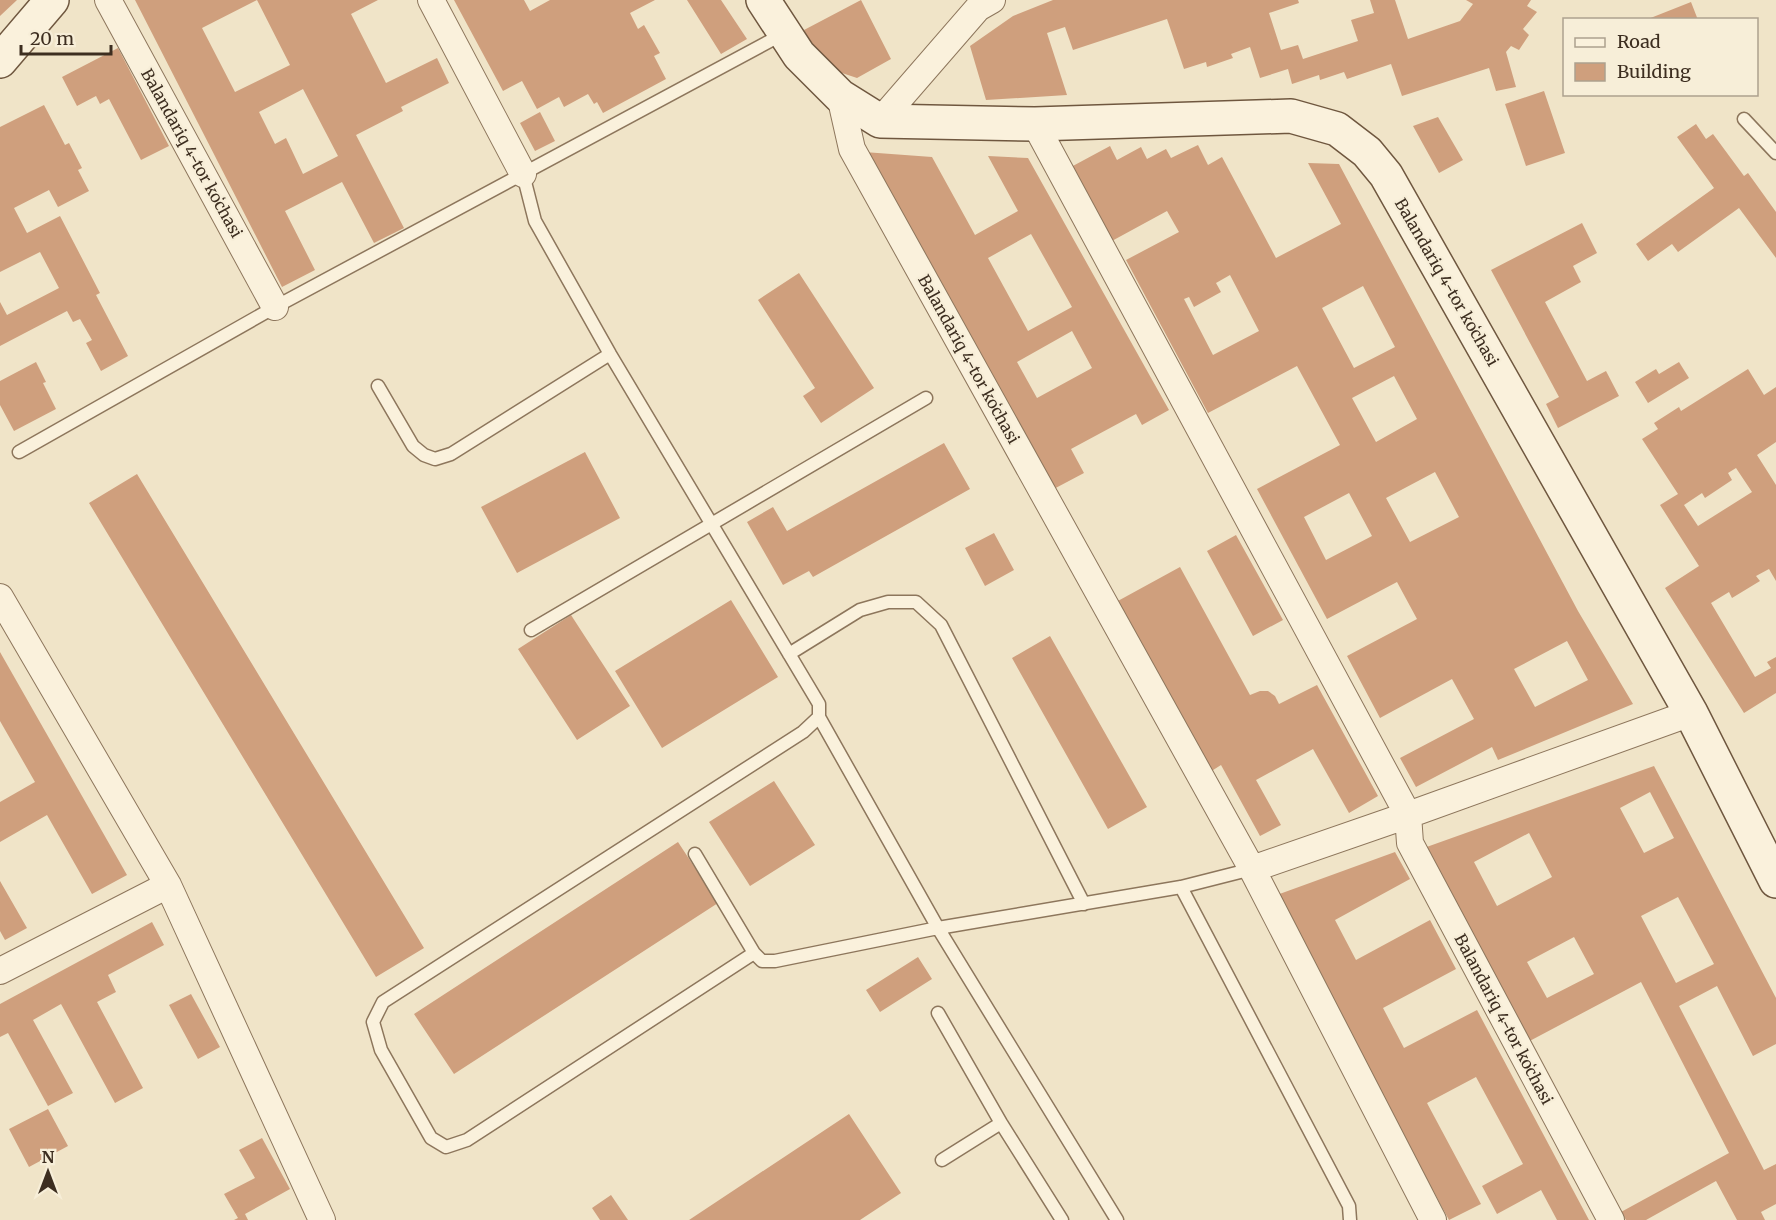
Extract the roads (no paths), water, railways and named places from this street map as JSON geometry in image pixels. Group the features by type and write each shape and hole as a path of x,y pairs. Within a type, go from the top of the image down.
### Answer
{"street":[{"path":"0,61 52,0"},
{"name":"Balandariq 4-tor koʻchasi","path":"108,0 275,307"},
{"path":"431,0 523,174"},
{"path":"763,0 799,55 840,96 880,121 982,3"},
{"name":"Balandariq 4-tor koʻchasi","path":"840,96 852,149 1252,869 1433,1220"},
{"name":"Balandariq 4-tor koʻchasi","path":"880,121 1035,124 1291,116 1337,129 1367,152 1386,175 1691,713 1776,881"},
{"name":"Balandariq 4-tor koʻchasi","path":"1035,124 1408,815 1410,843 1611,1220"},
{"path":"0,597 168,885 322,1220"},
{"path":"1252,869 1691,713"},
{"path":"0,971 168,885"}],"lane":[{"path":"19,452 275,307 784,33"},
{"path":"1744,118 1776,153"},
{"path":"523,174 535,221 609,354 819,704 819,717 938,928 1117,1220"},
{"path":"378,386 412,446 424,455 435,459 451,454 609,354"},
{"path":"531,630 926,398"},
{"path":"789,654 860,610 888,602 916,602 941,625 1084,904"},
{"path":"754,953 467,1140 446,1147 432,1138 381,1050 373,1022 383,1002 803,732 819,717"},
{"path":"695,854 754,953 762,961 775,961 938,928 1181,887 1252,869"},
{"path":"1181,887 1349,1206 1350,1220"},
{"path":"938,1013 1001,1123 1062,1220"},
{"path":"942,1160 1001,1123"}]}
